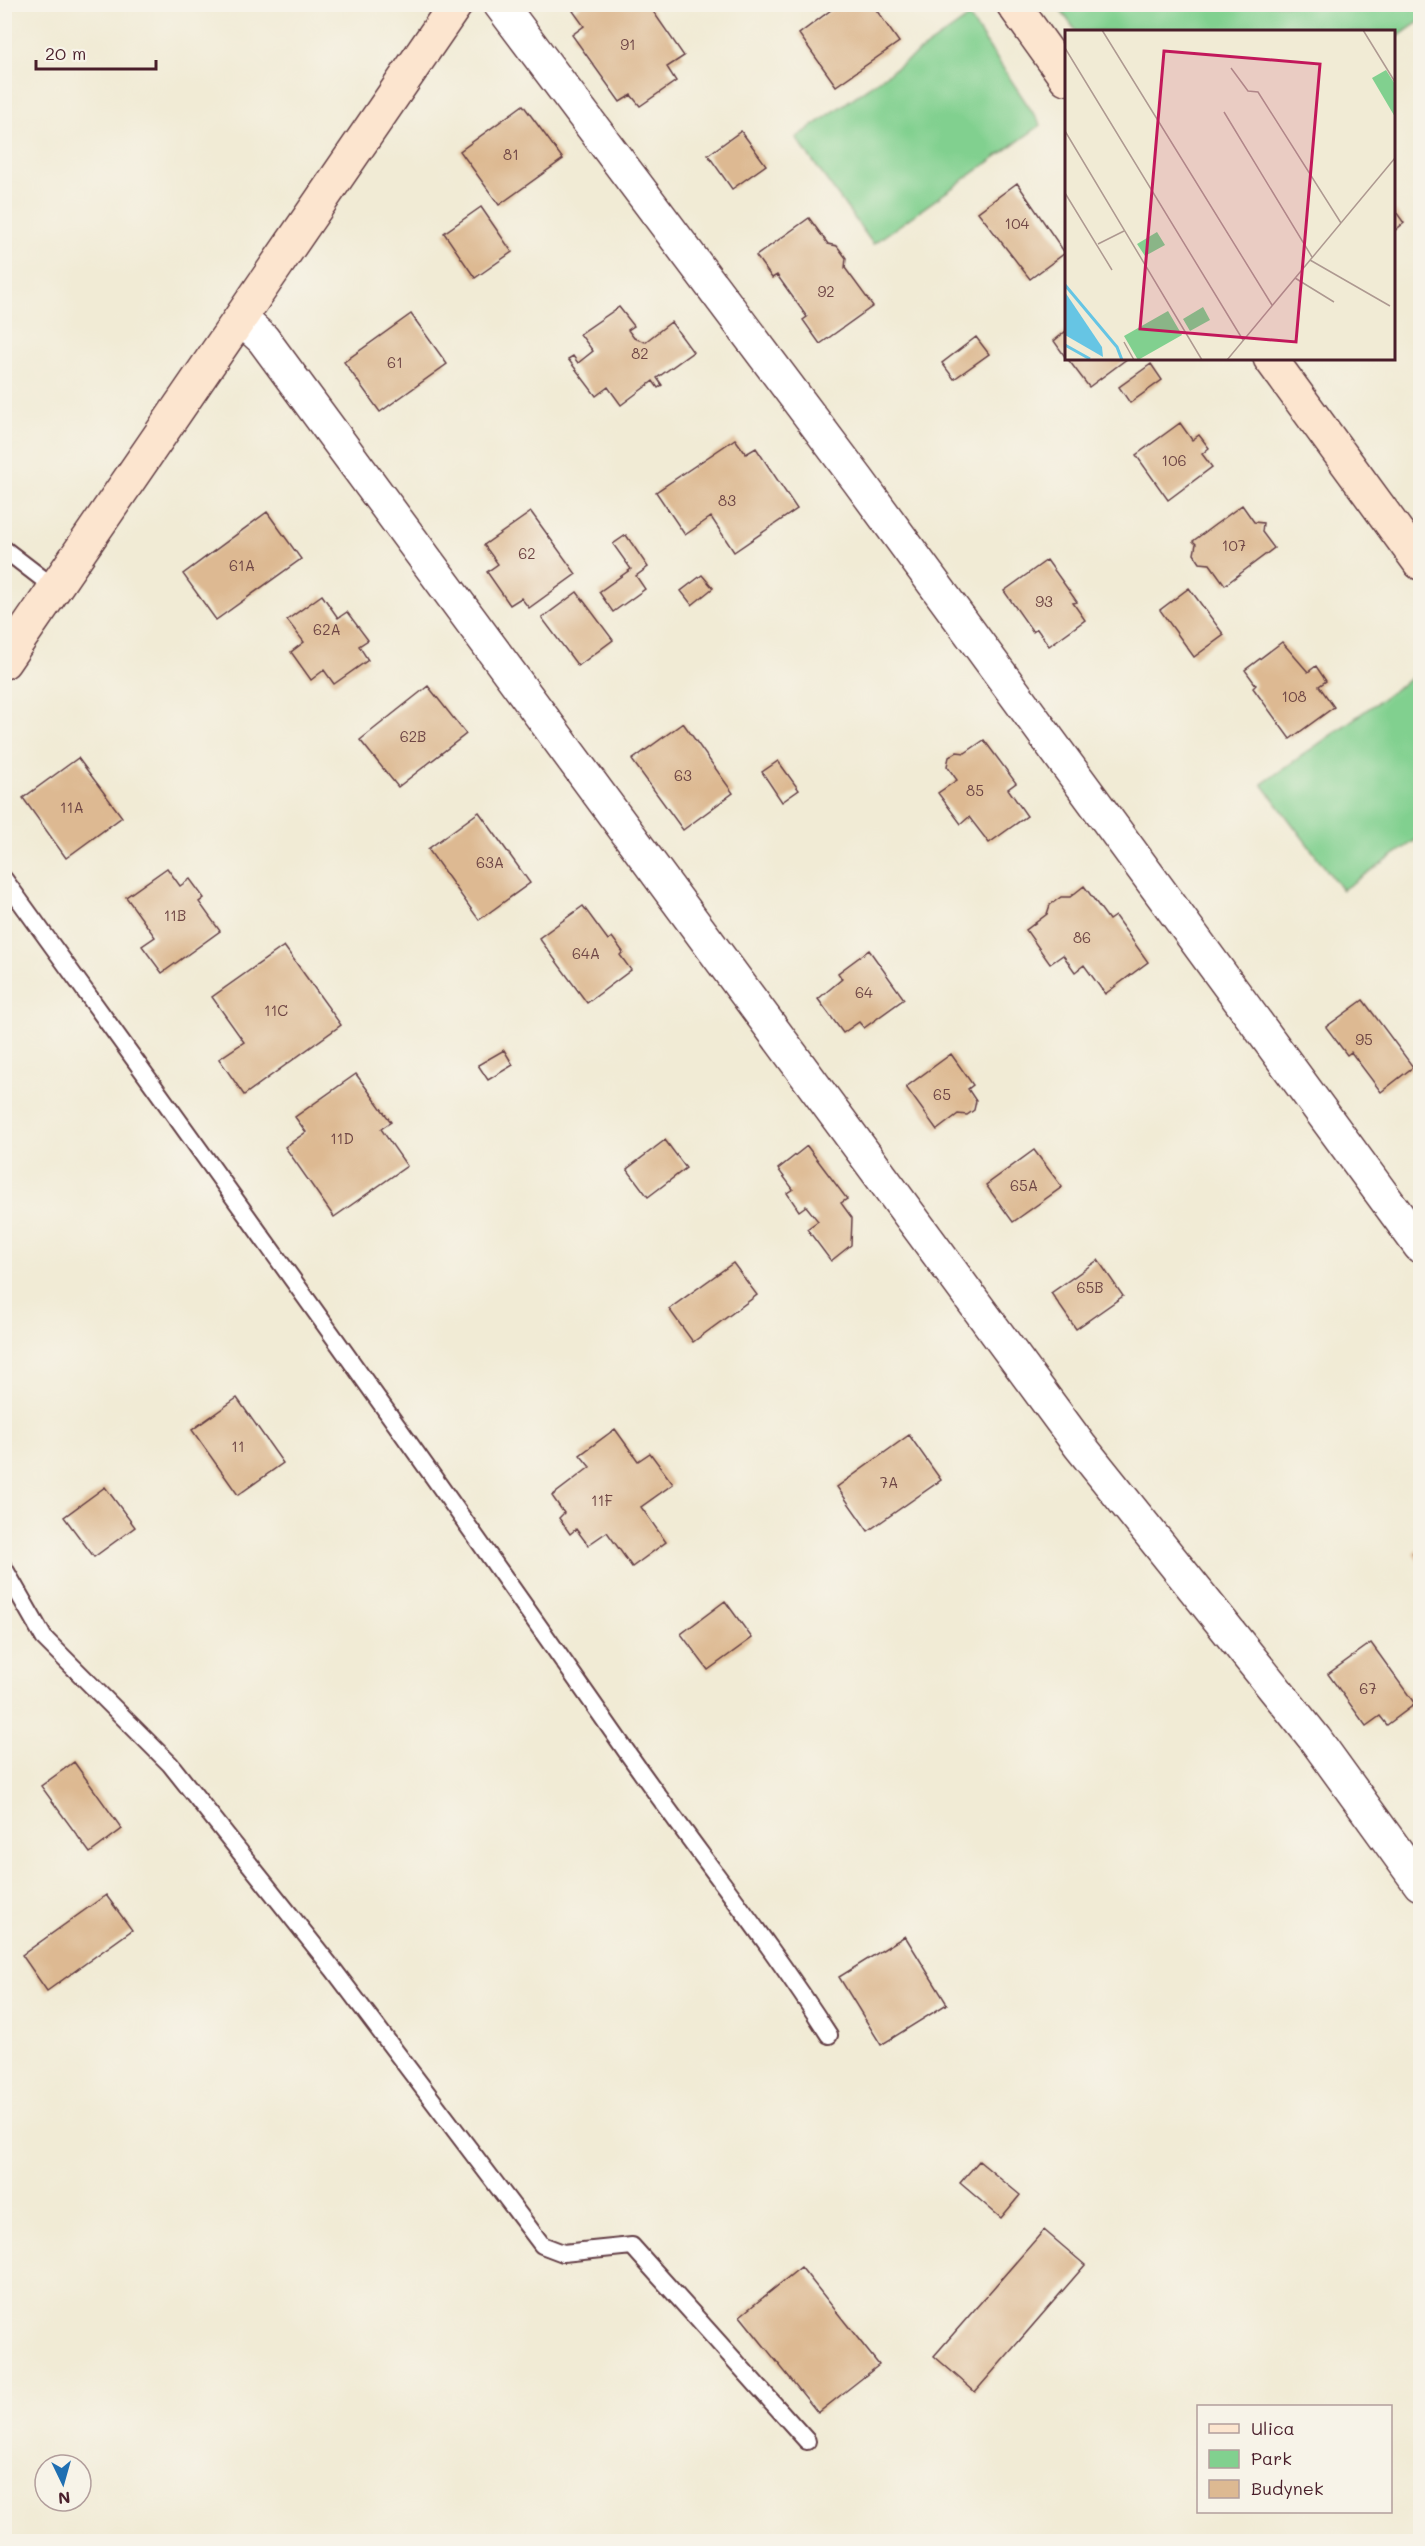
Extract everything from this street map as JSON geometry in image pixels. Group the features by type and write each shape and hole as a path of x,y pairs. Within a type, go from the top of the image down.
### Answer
{"street":[{"path":"4,662 456,4"},
{"path":"500,4 858,480 1420,1246"},
{"path":"1013,4 1065,77"},
{"path":"241,319 270,348 1080,1446 1315,1739 1420,1884"},
{"path":"1271,360 1420,563"}],"lane":[{"path":"4,549 56,589"},
{"path":"4,879 433,1474 661,1801 794,1981 829,2036"},
{"path":"4,1568 44,1638 170,1764 333,1969 542,2245 563,2253 632,2246 807,2441"}],"green space":[{"path":"1420,4 1420,21 1395,38 1395,30 1075,30 1057,5"},
{"path":"969,17 1041,125 873,244 796,138"},
{"path":"1420,672 1420,837 1342,890 1262,784"}],"building":[{"path":"583,4 648,4 684,56 667,67 676,81 640,106 631,95 620,102 572,35 584,26 573,11"},
{"path":"839,4 872,4 899,42 836,86 799,34"},
{"path":"523,105 563,159 499,205 460,151"},
{"path":"741,131 766,165 732,189 708,155"},
{"path":"1017,183 1065,253 1030,279 978,212"},
{"path":"481,207 512,252 475,278 444,233"},
{"path":"1395,210 1404,223 1395,230"},
{"path":"809,218 828,244 837,246 846,258 845,268 873,306 820,344 803,320 807,317 777,275 772,278 756,256"},
{"path":"619,307 634,326 628,330 634,338 645,342 671,322 693,352 657,378 662,385 658,388 653,381 621,405 608,387 596,396 568,359 573,356 578,363 593,351 580,334"},
{"path":"411,314 447,364 380,412 344,362"},
{"path":"1065,332 1065,357 1054,341"},
{"path":"976,337 989,354 954,379 942,363"},
{"path":"1069,360 1125,360 1089,387"},
{"path":"1151,364 1162,380 1130,403 1119,387"},
{"path":"1180,423 1192,440 1199,435 1209,448 1202,454 1212,467 1168,500 1136,455"},
{"path":"735,439 746,454 756,448 797,509 734,552 711,517 685,535 656,492"},
{"path":"1242,505 1254,522 1263,523 1262,532 1274,548 1225,585 1210,564 1200,563 1194,554 1196,544 1193,541"},
{"path":"267,512 301,559 216,620 183,574"},
{"path":"531,512 576,574 529,608 521,598 510,605 487,572 498,564 484,545"},
{"path":"626,535 648,567 636,576 645,589 613,612 599,592 631,569 613,544"},
{"path":"1047,560 1077,602 1073,603 1085,620 1049,646 1037,629 1033,632 1004,591"},
{"path":"702,575 713,588 692,605 681,591"},
{"path":"1189,588 1224,635 1194,657 1160,610"},
{"path":"577,592 613,640 578,666 542,618"},
{"path":"322,595 338,618 347,612 368,640 359,646 368,660 334,684 324,670 311,680 291,652 304,642 287,620"},
{"path":"1282,642 1308,672 1316,666 1326,681 1319,686 1334,707 1290,739 1253,688 1256,685 1245,670"},
{"path":"428,686 466,734 398,787 360,740"},
{"path":"683,723 733,793 683,830 632,760"},
{"path":"984,740 1016,783 1008,789 1027,816 989,843 969,817 961,824 938,793 957,780 947,766 949,757 957,752 965,753"},
{"path":"78,758 122,817 66,858 23,798"},
{"path":"778,761 799,790 782,802 762,772"},
{"path":"479,812 530,883 479,920 428,849"},
{"path":"167,868 180,886 190,879 204,898 199,902 220,931 162,973 142,946 155,937 126,897"},
{"path":"1084,886 1109,920 1115,916 1148,962 1105,994 1084,965 1075,972 1063,955 1050,964 1026,930 1047,914 1050,905 1061,897 1070,897"},
{"path":"583,906 608,940 612,937 623,952 620,955 631,970 587,1003 539,938"},
{"path":"284,946 341,1025 244,1095 219,1059 244,1042 212,997"},
{"path":"869,950 904,999 864,1028 859,1022 843,1033 818,999 842,979 838,973"},
{"path":"1363,1000 1413,1067 1381,1092 1351,1052 1347,1055 1326,1027"},
{"path":"504,1050 513,1065 488,1080 478,1065"},
{"path":"951,1054 973,1085 968,1089 976,1101 974,1110 967,1115 958,1114 937,1130 906,1087"},
{"path":"356,1074 391,1122 381,1129 407,1166 334,1217 285,1147 306,1132 295,1117"},
{"path":"665,1140 686,1168 648,1197 627,1169"},
{"path":"807,1146 847,1199 841,1203 852,1218 851,1245 831,1261 807,1229 818,1221 806,1206 799,1211 787,1193 793,1189 778,1169"},
{"path":"1034,1150 1062,1187 1013,1222 986,1185"},
{"path":"1098,1260 1123,1296 1076,1329 1051,1293"},
{"path":"733,1263 757,1295 693,1342 669,1309"},
{"path":"237,1398 283,1463 238,1495 192,1430"},
{"path":"615,1429 638,1461 650,1453 673,1484 641,1507 666,1542 632,1567 607,1532 588,1545 576,1529 570,1534 559,1518 564,1513 552,1496 590,1467 580,1455"},
{"path":"909,1435 941,1480 868,1531 837,1487"},
{"path":"105,1487 135,1527 94,1557 64,1517"},
{"path":"1420,1548 1420,1563 1413,1553"},
{"path":"725,1601 752,1638 708,1670 681,1634"},
{"path":"1371,1643 1415,1704 1387,1725 1380,1716 1366,1726 1328,1674"},
{"path":"74,1762 122,1829 90,1853 41,1786"},
{"path":"106,1895 132,1930 47,1991 22,1955"},
{"path":"905,1936 947,2004 881,2045 839,1977"},
{"path":"979,2161 1020,2195 1001,2218 960,2183"},
{"path":"1044,2230 1085,2265 975,2392 934,2356"},
{"path":"801,2267 879,2365 818,2413 740,2316"}]}
